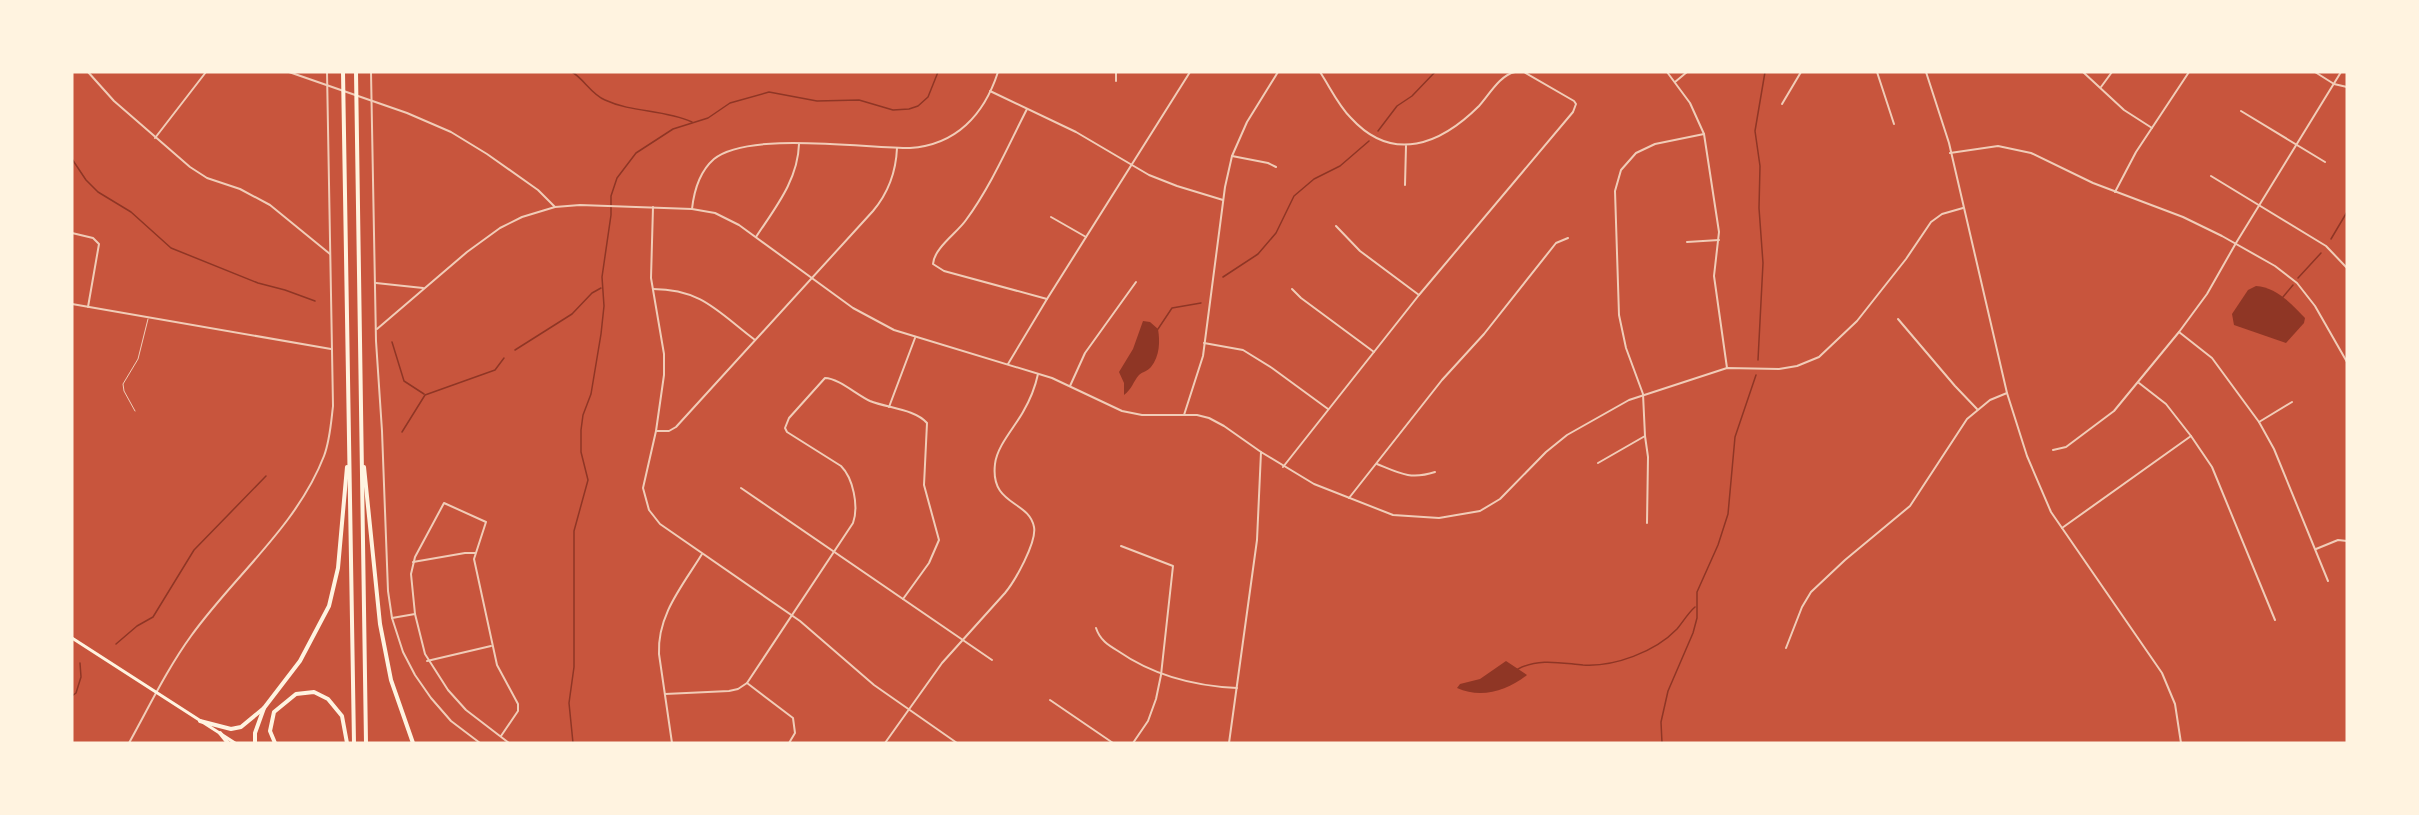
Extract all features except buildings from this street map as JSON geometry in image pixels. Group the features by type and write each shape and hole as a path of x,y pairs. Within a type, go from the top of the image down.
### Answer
{"highway":[{"path":"343,72 354,743"},
{"path":"356,72 366,743"},
{"path":"362,444 380,624 391,680 413,743"},
{"path":"200,720 231,729 241,727 264,708 300,661 329,606 338,568 349,448"},
{"path":"275,743 270,731 274,712 296,694 314,692 328,699 342,716 347,743"},
{"path":"255,743 255,733 264,708"},
{"path":"220,733 228,743"}],"main road":[{"path":"72,638 235,743"}],"street":[{"path":"88,72 109,97 200,174 254,196 330,254"},
{"path":"155,138 206,72"},
{"path":"290,72 432,123 466,140 538,190 555,207"},
{"path":"129,743 191,636 289,517 312,481 324,454 331,430 333,406 327,72"},
{"path":"371,72 376,329 388,591 392,618 403,651 415,675 431,698 451,721 480,743"},
{"path":"692,209 700,176 708,165 721,154 749,145 925,147 952,137 966,125 990,90 998,72"},
{"path":"1116,72 1116,81"},
{"path":"1008,364 1190,72"},
{"path":"1184,415 1202,362 1223,200 1232,156 1244,128 1278,72"},
{"path":"1320,72 1343,109 1356,123 1375,138 1406,146 1426,142 1447,132 1476,108 1506,76 1515,72"},
{"path":"1283,466 1419,295 1569,117 1576,104 1574,101 1524,72"},
{"path":"1667,72 1695,111 1704,134 1719,240 1714,276 1727,368"},
{"path":"1675,82 1687,72"},
{"path":"1782,104 1801,72"},
{"path":"1877,72 1894,124"},
{"path":"1926,72 1943,123 2007,393 2042,496 2162,673 2175,704 2181,743"},
{"path":"2083,72 2124,110 2152,128"},
{"path":"2101,88 2112,72"},
{"path":"2115,192 2136,152 2189,72"},
{"path":"2315,72 2334,84 2347,87"},
{"path":"2053,450 2066,447 2115,411 2179,332 2207,294 2341,72"},
{"path":"990,90 1076,132 1131,165 1177,186 1223,200"},
{"path":"1027,109 985,190 966,220 935,255 933,264 944,271 1047,299"},
{"path":"2241,111 2325,162"},
{"path":"1647,523 1648,457 1643,394 1626,348 1619,315 1614,200 1617,178 1627,161 1645,147 1704,134"},
{"path":"756,237 792,178 798,163 799,144"},
{"path":"1405,185 1406,146"},
{"path":"1950,153 1998,146 2019,149 2048,160 2094,184 2183,217 2236,243 2275,266 2297,283 2315,306 2347,362"},
{"path":"656,431 669,431 676,427 882,200 894,173 897,148"},
{"path":"1232,156 1268,163 1276,167"},
{"path":"2211,176 2326,246 2347,268"},
{"path":"376,329 423,288 500,228 522,217 555,207 616,206 692,209 725,217 869,318 915,338 1038,374 1070,386 1122,411 1142,415 1197,415 1218,422 1261,453 1314,484 1384,512 1406,517 1447,518 1480,511 1500,499 1546,452 1568,435 1606,411 1643,394 1727,368 1779,369 1807,363 1819,357 1857,321 1931,222 1942,214 1963,208"},
{"path":"653,207 652,289 664,362 656,431 644,482 646,505 660,524 792,615 874,685 957,743"},
{"path":"1051,217 1086,237"},
{"path":"1336,226 1360,251 1419,295"},
{"path":"72,233 93,237 99,244 88,307"},
{"path":"1349,498 1442,380 1484,334 1556,243 1568,238"},
{"path":"1688,242 1719,240"},
{"path":"1070,386 1085,353 1136,282"},
{"path":"376,283 423,288"},
{"path":"652,289 679,291 702,299 717,308 755,340"},
{"path":"1292,289 1300,298 1374,352"},
{"path":"72,304 331,349"},
{"path":"1898,319 1977,409"},
{"path":"2179,332 2212,358 2259,422 2274,449 2328,581"},
{"path":"889,407 915,338"},
{"path":"1204,343 1235,347 1252,355 1328,409"},
{"path":"885,743 942,663 1014,582 1033,535 1034,526 1028,516 1000,493 995,468 1000,450 1031,398 1038,374"},
{"path":"665,693 729,691 747,683 853,523 856,515 849,477 841,466 787,432 786,424 819,381 825,378 834,380 869,400 919,416 927,423 924,485 939,540 929,563 903,599"},
{"path":"2139,383 2166,404 2212,467 2275,620"},
{"path":"1786,648 1802,607 1811,592 1845,560 1910,506 1966,419 1989,400 2007,393"},
{"path":"2259,422 2292,402"},
{"path":"1598,463 1645,436"},
{"path":"2062,528 2191,436"},
{"path":"1229,743 1257,540 1261,453"},
{"path":"1377,464 1406,475 1419,477 1435,472"},
{"path":"741,488 992,660"},
{"path":"501,736 518,711 518,704 496,664 491,646 475,553 486,522 446,503 441,506 413,562 411,574 415,614 427,661 466,710 509,743"},
{"path":"2316,549 2338,540 2347,541"},
{"path":"1121,546 1173,566 1161,675 1152,714 1133,743"},
{"path":"413,562 475,553"},
{"path":"672,743 659,654 661,636 675,595 703,553"},
{"path":"392,618 415,614"},
{"path":"1096,628 1105,642 1139,665 1161,675 1172,679 1237,688"},
{"path":"427,661 491,646"},
{"path":"747,683 793,718 795,733 789,743"},
{"path":"1050,700 1113,743"}],"lane":[{"path":"135,411 124,391 123,384 138,358 148,318"}],"shaded area":[{"path":"2256,286 2277,293 2305,318 2304,323 2286,343 2234,325 2232,314 2248,290"},
{"path":"1143,321 1150,322 1158,329 1158,353 1151,367 1139,375 1124,395 1124,383 1119,372 1133,349"},
{"path":"1506,661 1527,675 1494,692 1475,693 1457,688 1460,684 1480,679"}],"waterway":[{"path":"572,72 605,100 692,122"},
{"path":"573,743 569,703 574,667 574,531 588,480 581,452 581,430 583,415 591,394 601,334 604,306 602,277 611,215 611,196 617,178 636,153 673,129 708,118 730,103 769,92 817,101 859,100 893,110 909,109 918,106 928,97 938,72"},
{"path":"1378,131 1397,106 1412,96 1435,72"},
{"path":"1758,360 1763,263 1759,208 1760,166 1755,131 1765,72"},
{"path":"1223,277 1258,254 1276,233 1294,196 1314,179 1340,166 1369,141"},
{"path":"72,159 86,180 98,192 131,212 171,248 258,283 315,301"},
{"path":"2331,239 2347,212"},
{"path":"2298,278 2321,253"},
{"path":"2283,297 2293,285"},
{"path":"515,350 572,314 592,293 601,288"},
{"path":"1158,329 1172,308 1201,303"},
{"path":"392,342 404,381 424,394"},
{"path":"402,432 425,395 495,370 504,358"},
{"path":"1662,743 1661,722 1668,691 1693,633 1697,618 1697,592 1718,545 1728,514 1735,437 1756,375"},
{"path":"116,644 137,626 153,617 194,550 266,476"},
{"path":"1518,669 1542,662 1595,665 1621,661 1646,651 1668,637 1695,607"},
{"path":"72,696 76,693 81,677 80,663"}]}
